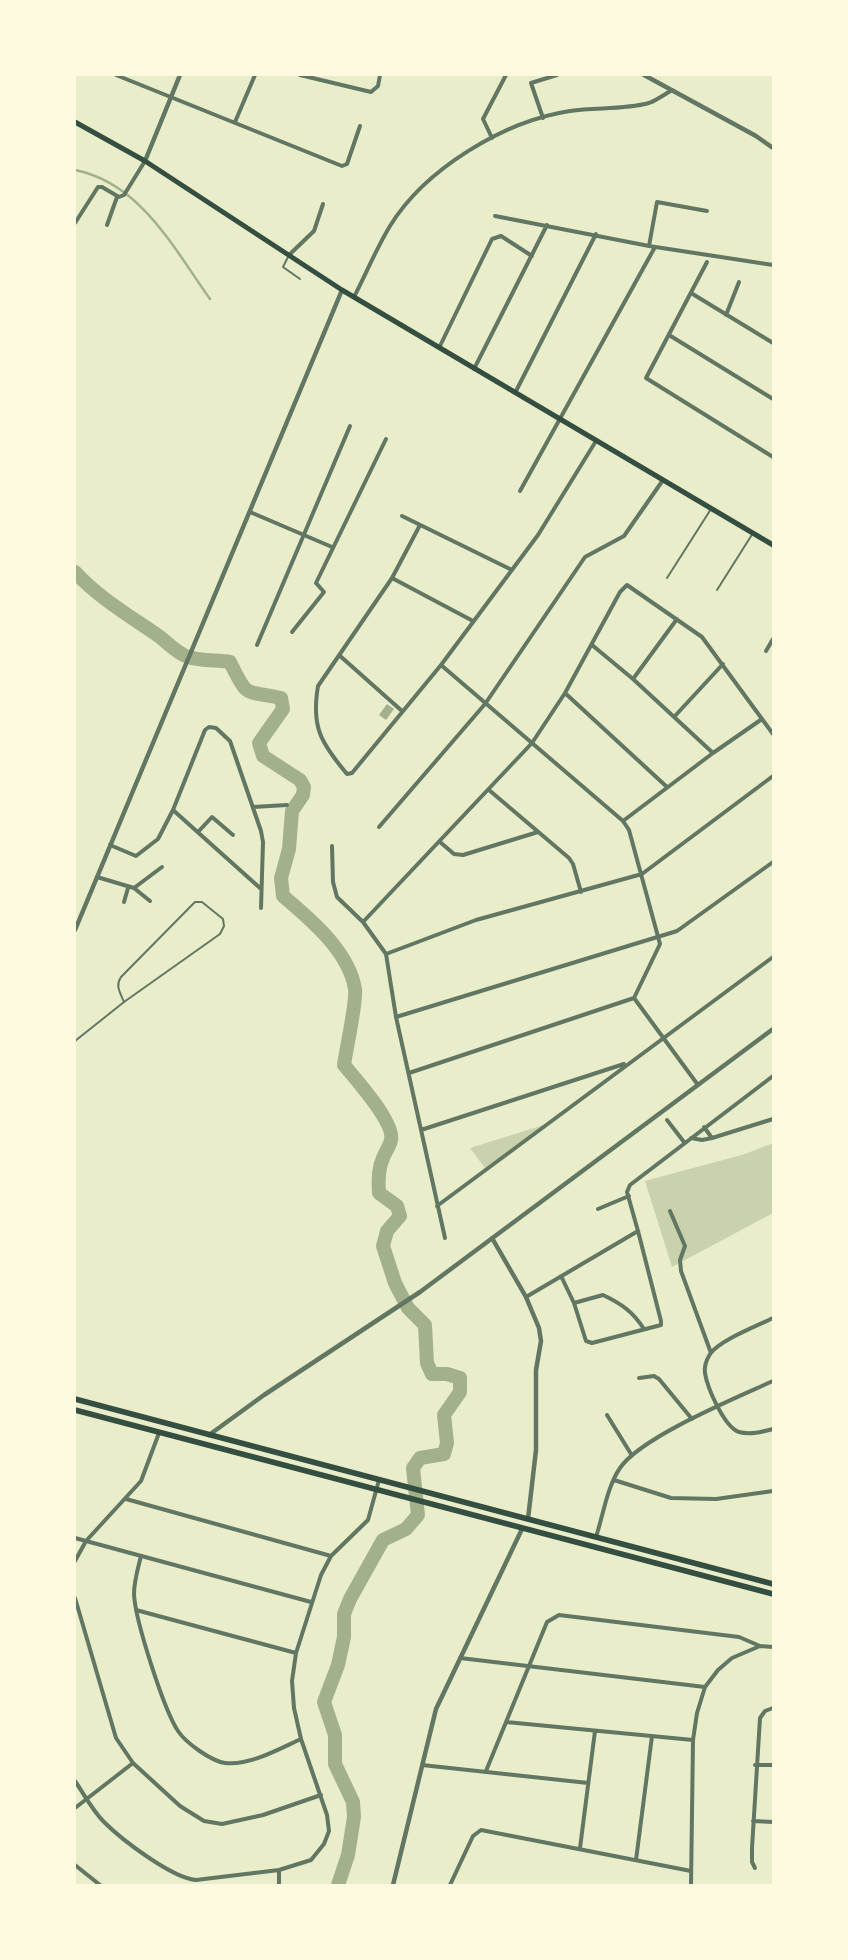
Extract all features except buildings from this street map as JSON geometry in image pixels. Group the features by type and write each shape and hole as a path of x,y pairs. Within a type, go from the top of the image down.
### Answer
{"main road":[{"path":"75,122 145,161 342,290 773,545"},
{"path":"75,1399 773,1584"},
{"path":"75,1410 428,1505 773,1594"},
{"path":"678,1570 681,1560"}],"street":[{"path":"116,75 342,166 347,164 360,126"},
{"path":"117,196 125,193 145,161 180,75"},
{"path":"235,122 255,75"},
{"path":"300,75 365,92 375,90 380,75"},
{"path":"492,138 483,119 506,75"},
{"path":"542,118 531,83 557,75"},
{"path":"644,75 756,136 773,148"},
{"path":"354,297 390,225 411,198 435,175 492,138 542,118 570,111 644,104 672,90"},
{"path":"75,224 98,187 102,186 117,196"},
{"path":"107,225 117,196"},
{"path":"649,246 657,202 707,211"},
{"path":"289,255 314,231 323,204"},
{"path":"495,216 596,234 649,246 773,265"},
{"path":"474,369 547,225"},
{"path":"515,393 596,234"},
{"path":"439,348 492,239 496,236 501,236 532,256"},
{"path":"520,491 655,247"},
{"path":"706,262 646,378 773,457"},
{"path":"726,315 740,282"},
{"path":"75,930 342,290"},
{"path":"691,293 773,343"},
{"path":"669,335 773,399"},
{"path":"256,645 350,426"},
{"path":"292,632 324,592 316,584 386,439"},
{"path":"420,525 392,578 318,686 315,707 317,729 327,751 347,774 352,773 441,665 512,570 538,535 596,440"},
{"path":"379,827 486,704 585,557 624,536 663,480"},
{"path":"250,512 332,548"},
{"path":"402,516 512,570"},
{"path":"392,578 473,620"},
{"path":"363,922 489,790 532,742 565,693 620,592 627,584 702,637 773,734"},
{"path":"633,679 677,619"},
{"path":"766,651 773,640"},
{"path":"592,645 633,679 713,753"},
{"path":"339,655 402,711"},
{"path":"674,717 723,664"},
{"path":"409,1073 634,998 660,944 629,830 623,821 441,665"},
{"path":"565,693 667,787"},
{"path":"623,821 713,753 762,719"},
{"path":"110,845 136,856 155,843 173,810 205,730 209,726 216,728 230,740 263,842 260,888 261,908"},
{"path":"386,954 476,920 642,874 773,776"},
{"path":"489,790 569,858 573,864 581,892"},
{"path":"253,807 288,805"},
{"path":"173,810 260,888"},
{"path":"198,832 212,817 233,835"},
{"path":"440,842 454,854 463,855 538,832"},
{"path":"332,846 333,882 336,897 363,922 386,954 396,1017 445,1238"},
{"path":"396,1017 677,931 773,862"},
{"path":"97,877 128,888 134,888 162,867"},
{"path":"124,902 128,888"},
{"path":"134,888 150,900"},
{"path":"437,1206 629,1062 664,1040 773,957"},
{"path":"634,998 698,1085"},
{"path":"209,1435 264,1395 420,1292 773,1029"},
{"path":"421,1130 629,1062"},
{"path":"561,1276 574,1303 586,1341 592,1343 661,1325 662,1321 628,1189 684,1142 773,1076"},
{"path":"667,1120 684,1142"},
{"path":"691,1138 702,1140 712,1138 773,1120"},
{"path":"704,1127 712,1138"},
{"path":"598,1209 629,1196"},
{"path":"670,1211 685,1246 680,1260 683,1278 711,1353 705,1374 718,1406 729,1426 737,1432 758,1433 773,1429"},
{"path":"526,1297 638,1230"},
{"path":"492,1238 526,1297 539,1328 540,1341 536,1370 536,1450 528,1519"},
{"path":"574,1303 603,1295 624,1306 634,1314 644,1329"},
{"path":"711,1353 773,1318"},
{"path":"639,1378 654,1376 692,1420"},
{"path":"596,1537 614,1480 619,1469 631,1454 718,1406 773,1381"},
{"path":"607,1415 631,1454"},
{"path":"75,1561 86,1541 141,1481 159,1433"},
{"path":"75,1781 104,1822 158,1864 184,1879 196,1880 279,1870 310,1860 324,1844 329,1831 327,1815 301,1739 294,1708 292,1681 296,1653 321,1575 331,1556 368,1520 379,1480"},
{"path":"614,1480 671,1498 716,1499 773,1491"},
{"path":"126,1499 331,1556"},
{"path":"394,1885 436,1709 522,1529"},
{"path":"75,1538 311,1602"},
{"path":"141,1556 134,1593 136,1610 165,1703 179,1732 207,1756 225,1763 246,1761 301,1739"},
{"path":"75,1598 116,1738 133,1763 180,1806 204,1821 222,1824 242,1820 321,1795"},
{"path":"136,1610 296,1653"},
{"path":"486,1771 547,1622 559,1615 739,1637 760,1646 773,1648"},
{"path":"690,1885 693,1740 697,1713 706,1687 718,1670 732,1658 760,1646"},
{"path":"460,1658 529,1668 706,1687"},
{"path":"755,1868 752,1862 753,1821 755,1764 760,1718 764,1711 773,1708"},
{"path":"506,1722 693,1740"},
{"path":"580,1848 595,1731"},
{"path":"636,1860 652,1736"},
{"path":"75,1808 133,1763"},
{"path":"755,1764 773,1765"},
{"path":"422,1765 588,1783"},
{"path":"753,1821 773,1822"},
{"path":"450,1885 473,1836 481,1830 690,1871"},
{"path":"75,1865 100,1885"},
{"path":"279,1870 279,1885"}],"lane":[{"path":"289,255 282,267 300,279"},
{"path":"667,578 711,508"},
{"path":"717,590 753,533"},
{"path":"75,1041 124,1002 220,934 224,926 223,919 202,902 195,902 117,982 124,1002"}],"shaded area":[{"path":"387,704 394,709 386,720 379,715"},
{"path":"547,1124 485,1168 470,1148"},
{"path":"773,1143 773,1213 672,1267 645,1181 745,1154"}],"waterway":[{"path":"75,170 98,177 119,189 137,203 169,240 210,299"},
{"path":"75,572 105,599 180,653 188,657 204,660 230,662 240,682 248,691 281,698 283,709 259,743 263,756 300,780 304,787 303,795 292,811 289,849 281,878 283,896 327,937 337,949 351,975 355,995 344,1065 381,1112 391,1132 391,1140 379,1171 379,1193 397,1206 400,1216 387,1231 383,1246 395,1283 408,1308 425,1325 427,1363 432,1374 447,1374 460,1378 460,1392 444,1415 447,1443 444,1454 420,1458 413,1468 418,1515 406,1529 383,1540 350,1599 344,1614 344,1637 338,1665 324,1702 335,1735 335,1764 353,1802 354,1817 348,1855 338,1885"}]}
